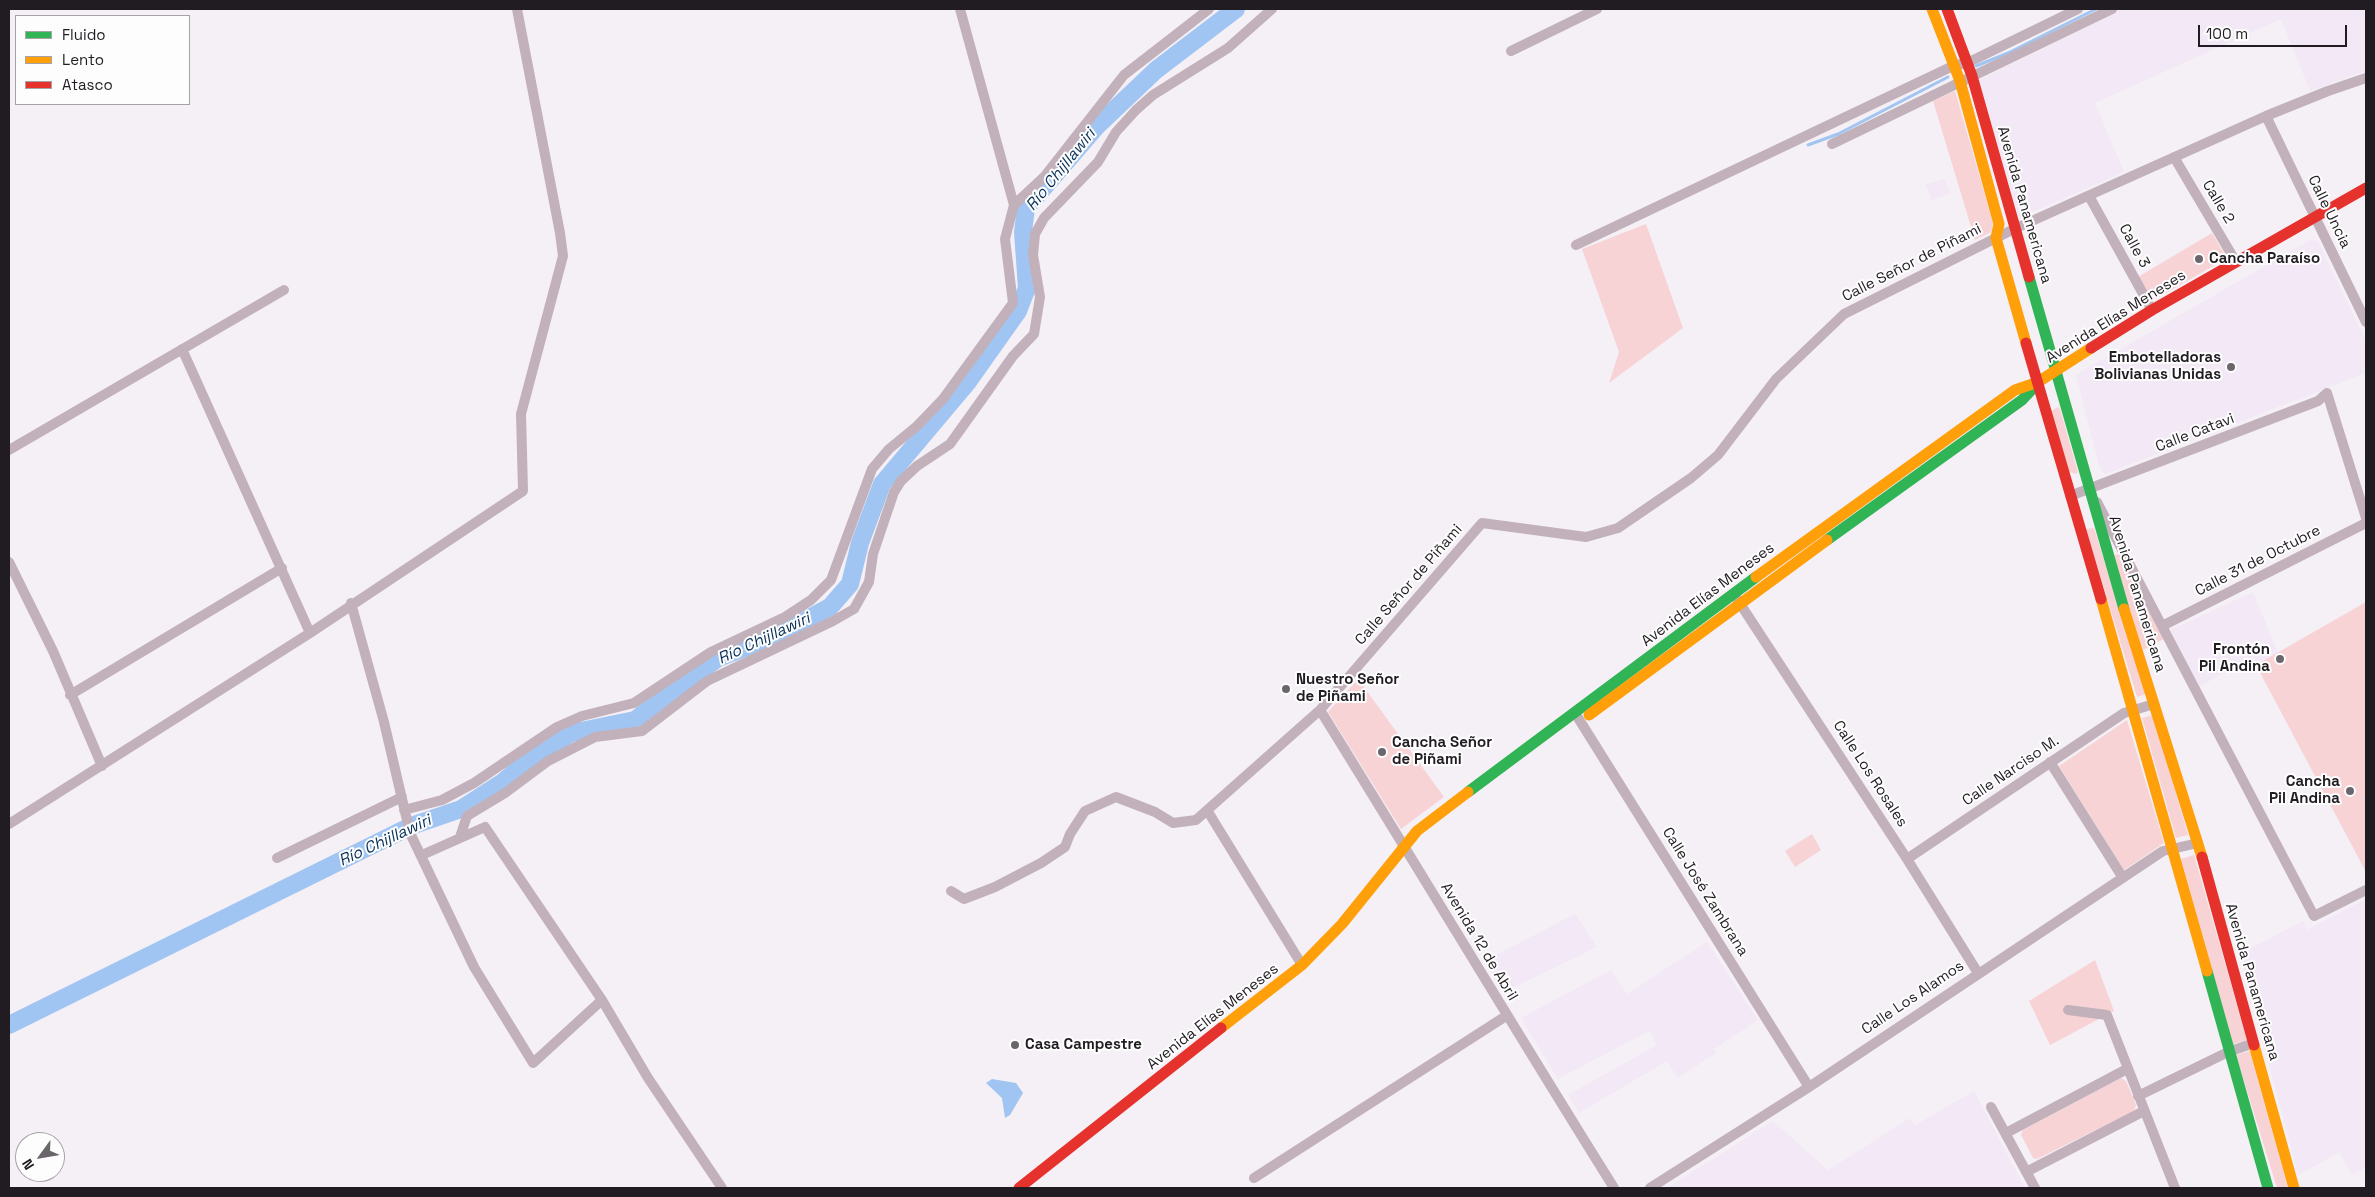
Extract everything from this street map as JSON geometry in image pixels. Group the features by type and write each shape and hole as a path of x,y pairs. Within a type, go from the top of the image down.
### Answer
{"main road":[{"name":"Avenida Panamericana","path":"1932,9 1960,81 1999,224 1996,238 2173,849 2228,1052 2268,1188"},
{"name":"Avenida Panamericana","path":"1947,9 1972,76 2122,604 2198,843 2294,1188"},
{"name":"Avenida Elías Meneses","path":"1019,1188 1302,965 1342,924 1405,847 1421,841 1733,594 2015,390 2038,382 2152,310 2366,188"},
{"name":"Avenida Elías Meneses","path":"1577,717 1741,604 2022,400 2038,382"}],"street":[{"path":"9,824 310,633 523,490 521,414 563,256 517,9"},
{"path":"405,814 442,800 474,783 558,727 582,716 634,703 711,652 785,617 811,600 830,580 872,469 889,449 917,426 942,399 1013,302 1005,239 1014,205 960,9"},
{"path":"1014,205 1050,171 1124,75 1209,9"},
{"path":"460,837 467,816 505,793 548,761 595,737 642,731 707,681 833,621 854,609 870,582 873,554 894,492 900,481 917,466 950,444 1013,356 1034,334 1040,297 1034,255 1035,234 1044,218 1098,162 1116,132 1136,110 1153,95 1228,48 1272,9"},
{"path":"1511,51 1597,9"},
{"path":"1576,245 1954,65 1967,63 2078,9"},
{"path":"1832,144 2112,9"},
{"name":"Calle Señor de Piñami","path":"951,891 964,899 996,887 1041,863 1064,847 1085,811 1116,797 1154,812 1173,823 1196,820 1320,710 1482,523 1586,537 1618,528 1691,478 1718,455 1776,379 1844,314 2014,229 2266,116 2366,78"},
{"name":"Calle Uncia","path":"2266,116 2366,322"},
{"name":"Calle 2","path":"2174,157 2236,262"},
{"name":"Calle 3","path":"2089,196 2152,310"},
{"path":"9,450 284,290"},
{"path":"182,349 310,633"},
{"name":"Calle Catavi","path":"2070,496 2318,401 2327,393 2366,518"},
{"path":"2090,489 2314,916 2366,890"},
{"name":"Calle 31 de Octubre","path":"2162,626 2366,523"},
{"path":"9,562 53,650 70,695 102,766"},
{"path":"70,695 282,568"},
{"name":"Calle Los Rosales","path":"1733,594 1907,859 1978,973"},
{"path":"351,604 410,833 474,967 532,1063 602,1000"},
{"name":"Calle Narciso M.","path":"1907,859 2050,762 2132,710 2154,704"},
{"name":"Avenida 12 de Abril","path":"1320,710 1506,1016 1614,1188"},
{"name":"Calle José Zambrana","path":"1577,717 1809,1087"},
{"path":"2050,762 2123,878"},
{"path":"277,858 402,796"},
{"path":"1207,810 1302,965"},
{"path":"422,855 485,827 602,1000 648,1078 722,1188"},
{"name":"Calle Los Alamos","path":"1650,1188 1809,1087 2163,851 2198,843"},
{"path":"2068,1010 2107,1015 2175,1188"},
{"path":"1254,1178 1506,1016"},
{"path":"2138,1096 2228,1052 2254,1043"},
{"path":"2006,1133 2127,1068"},
{"path":"1992,1107 2035,1188"},
{"path":"2026,1172 2144,1111"}],"shaded area":[{"path":"2121,9 2366,9 2366,71 2310,91 2281,19 2095,103 2124,172 2019,218 1979,80"},
{"path":"1955,91 1993,223 1991,232 1975,240 1933,101"},
{"path":"1945,179 1950,194 1931,200 1926,184"},
{"path":"1646,224 1683,328 1609,383 1619,352 1582,249"},
{"path":"2212,233 2227,258 2156,299 2150,297 2138,277"},
{"name":"Embotelladoras Bolivianas Unidas","path":"2310,240 2318,241 2366,341 2366,373 2105,474 2100,469 2076,375"},
{"path":"2058,407 2078,472 2076,474 2069,472 2051,411"},
{"path":"2094,528 2146,694 2137,697 2086,529"},
{"path":"2120,553 2164,639 2143,650 2113,556"},
{"path":"2253,592 2278,653 2366,602 2366,872 2256,665 2254,656 2199,687 2170,630"},
{"path":"2366,602 2366,872 2256,665"},
{"path":"1358,679 1444,797 1401,829 1328,712"},
{"path":"2153,715 2188,835 2176,838 2142,718"},
{"path":"2127,720 2164,843 2124,870 2059,766"},
{"path":"1812,834 1821,850 1795,867 1785,851"},
{"path":"2194,855 2247,1040 2233,1044 2181,859"},
{"path":"2366,899 2366,1167 2352,1175 2339,1153 2298,1175 2240,954 2303,921 2307,930"},
{"path":"1575,914 1597,947 1504,992 1484,961"},
{"path":"1707,942 1758,1020 1714,1049 1716,1053 1678,1078 1667,1061 1579,1113 1568,1095 1657,1045 1651,1034 1649,1031 1558,1079 1521,1018 1611,970 1627,994"},
{"path":"2095,960 2114,1011 2050,1045 2029,1001"},
{"path":"2250,1051 2288,1188 2277,1188 2236,1055"},
{"path":"2121,1078 2126,1081 2136,1105 2134,1111 2037,1159 2033,1158 2021,1135 2023,1130"},
{"path":"1974,1091 2025,1188 1667,1188 1773,1121 1828,1170 1910,1118 1915,1125"}],"water":[{"path":"992,1079 1016,1083 1023,1093 1010,1115 1005,1118 1002,1098 986,1083"}],"waterway":[{"name":"Río Chijllawiri","path":"9,1025 411,826 461,809 503,782 532,757 571,733 635,720 718,658 776,636 830,607 850,584 860,543 882,484 967,383 1018,311 1027,288 1023,232 1026,208 1096,127 1156,70 1236,9"},
{"path":"1976,66 2008,53 2096,9"},
{"path":"1808,145 1838,134 1948,77"}],"traffic: fast":[{"path":"2029,277 2124,609"},
{"path":"1827,540 2022,400 2037,384"},
{"path":"1468,792 1756,577"},
{"path":"2207,971 2268,1188"}],"traffic: slow":[{"path":"1932,9 1960,81 1999,224 1996,238 2026,343"},
{"path":"1756,577 2015,390 2038,382 2091,348"},
{"path":"1589,715 1827,540"},
{"path":"2101,599 2207,971"},
{"path":"2124,609 2202,857"},
{"path":"1221,1028 1302,965 1342,924 1417,831 1468,792"},
{"path":"2254,1045 2294,1188"}],"traffic: jam":[{"path":"1947,9 1972,76 2029,277"},
{"path":"2091,348 2152,310 2366,188"},
{"path":"2026,343 2101,599"},
{"path":"2202,857 2254,1045"},
{"path":"1019,1188 1221,1028"}],"place":[{"name":"Cancha Paraíso","path":"2199,259"},
{"name":"Embotelladoras Bolivianas Unidas","path":"2231,367"},
{"name":"Frontón Pil Andina","path":"2280,659"},
{"name":"Nuestro Señor de Piñami","path":"1286,689"},
{"name":"Cancha Señor de Piñami","path":"1382,752"},
{"name":"Cancha Pil Andina","path":"2350,791"},
{"name":"Casa Campestre","path":"1015,1045"}]}
